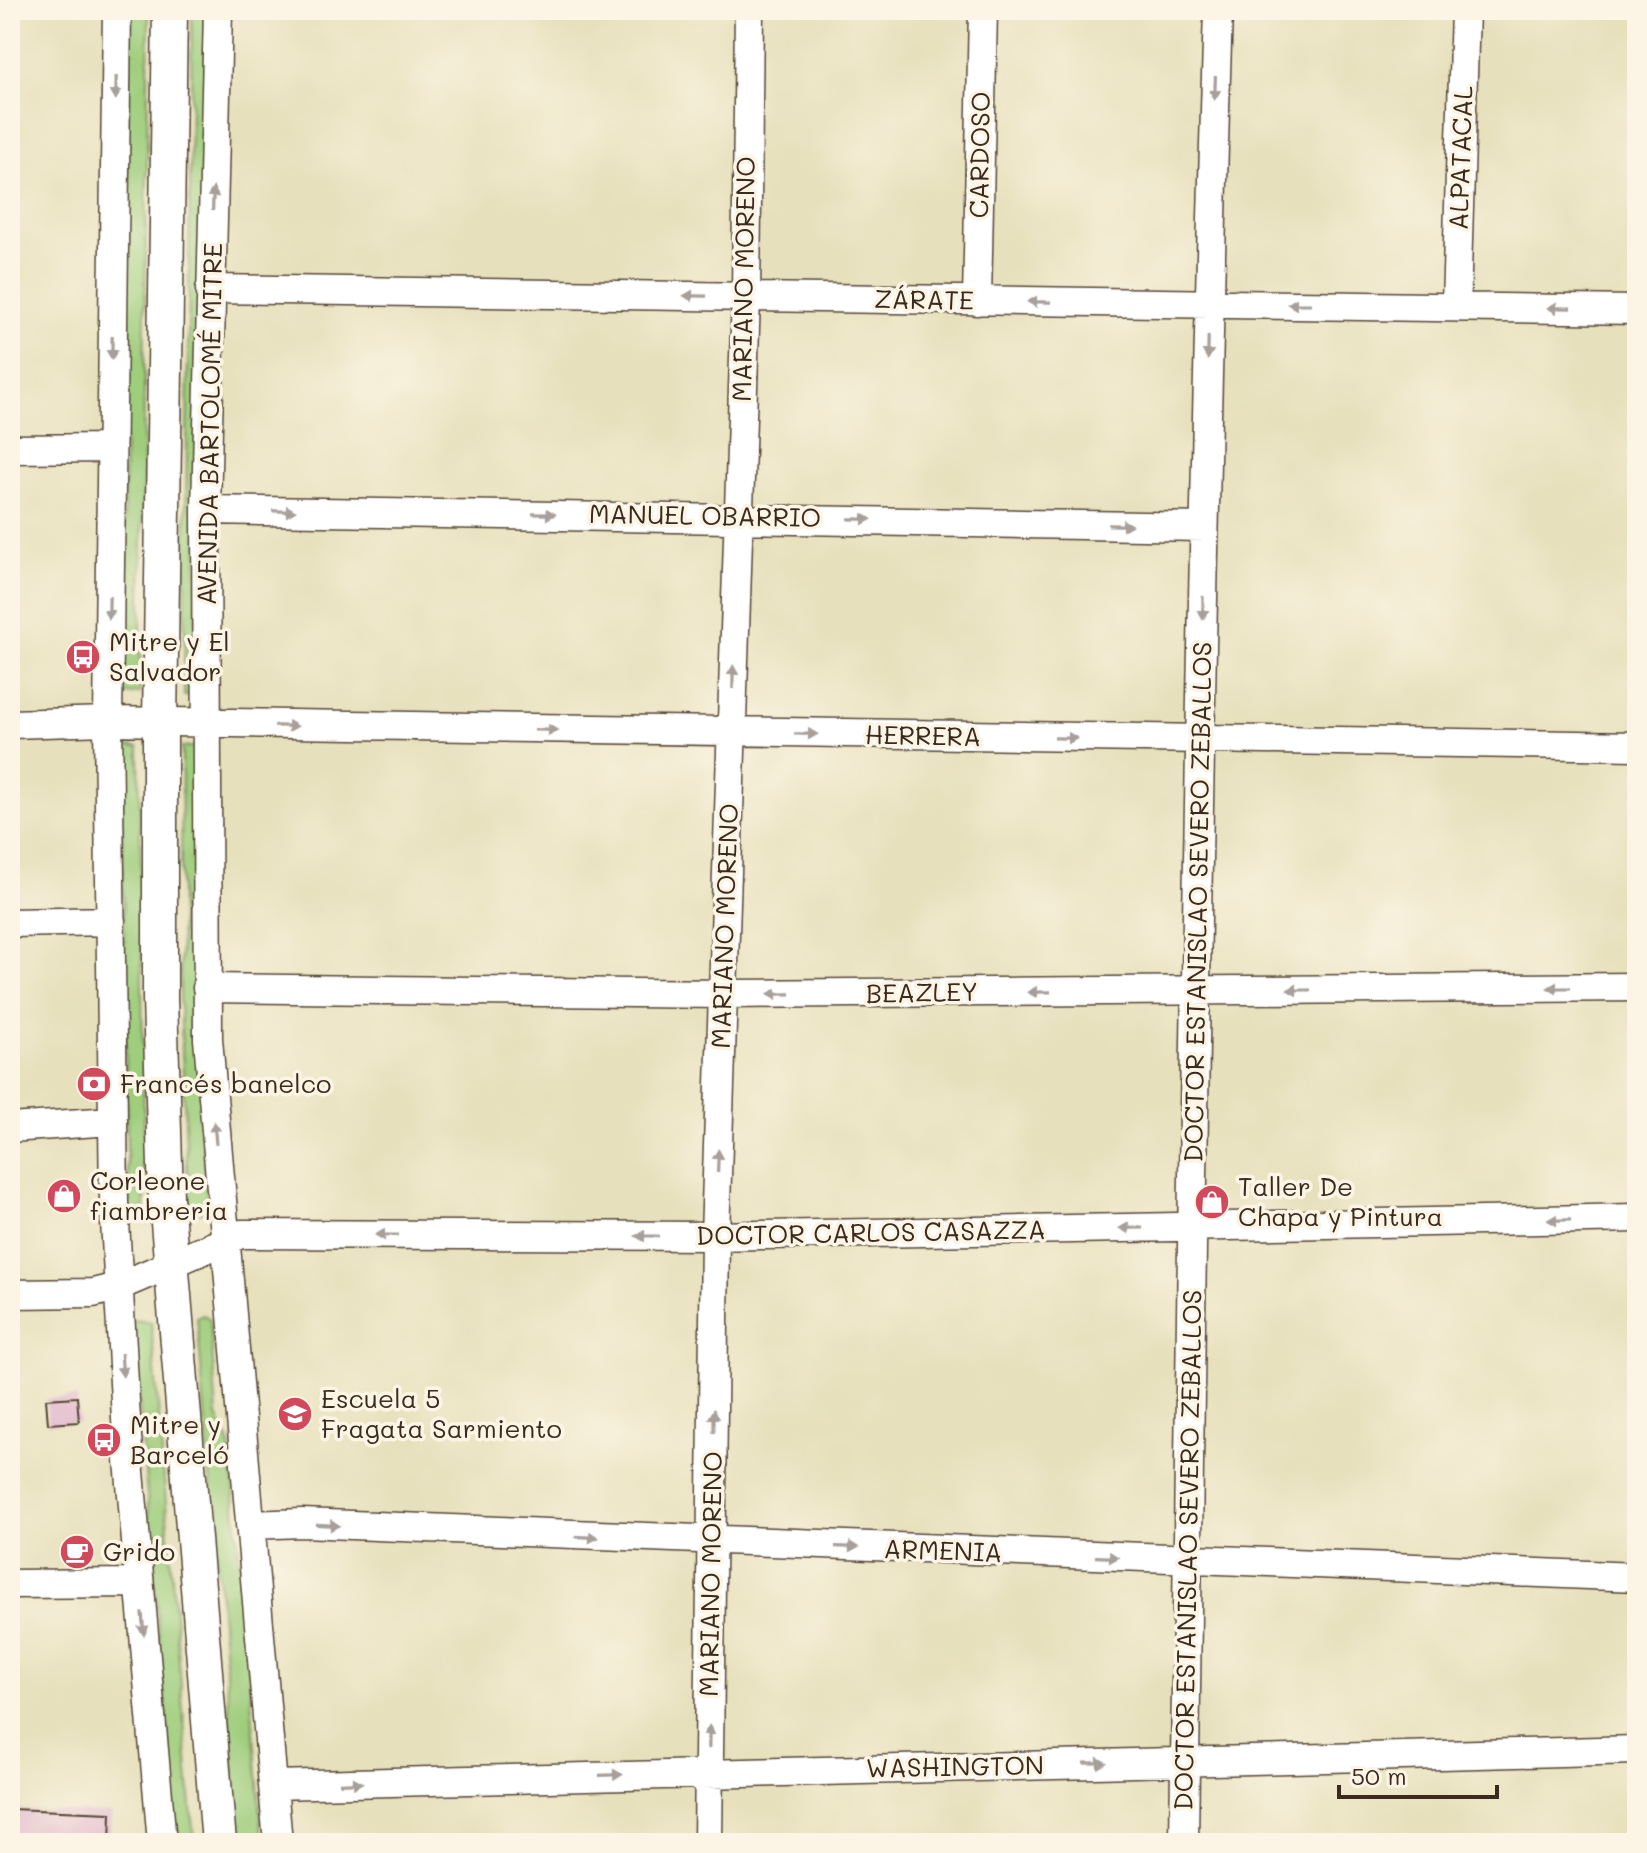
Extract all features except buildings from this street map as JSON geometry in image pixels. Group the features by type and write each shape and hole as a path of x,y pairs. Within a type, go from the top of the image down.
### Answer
{"main road":[{"name":"AVENIDA BARTOLOMÉ MITRE","path":"170,10 160,723 160,998 171,1263 219,1843"}],"street":[{"path":"117,10 108,721 112,1121 117,1287 162,1843"},
{"name":"AVENIDA BARTOLOMÉ MITRE","path":"218,10 206,510 207,988 223,1239 278,1843"},
{"name":"MARIANO MORENO","path":"708,1843 715,1236 746,297 749,10"},
{"name":"CARDOSO","path":"977,301 983,10"},
{"name":"DOCTOR ESTANISLAO SEVERO ZEBALLOS","path":"1184,1843 1195,990 1218,10"},
{"name":"ALPATACAL","path":"1456,305 1465,10"},
{"name":"ZÁRATE","path":"210,289 1637,310"},
{"path":"10,449 110,448"},
{"name":"MANUEL OBARRIO","path":"206,510 737,516 1204,527"},
{"name":"HERRERA","path":"10,724 108,721 1637,746"},
{"path":"10,923 111,921"},
{"name":"BEAZLEY","path":"207,988 724,994 1637,987"},
{"path":"10,1128 112,1121"},
{"name":"DOCTOR CARLOS CASAZZA","path":"10,1294 93,1293 117,1287 223,1239 241,1234 715,1236 1637,1218"},
{"name":"ARMENIA","path":"250,1525 302,1523 1637,1577"},
{"path":"10,1584 139,1583"},
{"name":"WASHINGTON","path":"273,1785 1637,1750"}],"green space":[{"path":"129,10 149,10 140,693 122,695"},
{"path":"192,10 206,10 195,695 184,696"},
{"path":"121,746 139,747 145,1216 128,1219"},
{"path":"182,747 196,747 196,1003 207,1211 189,1214 180,1003"},
{"path":"204,1315 210,1319 217,1416 230,1445 263,1843 240,1843 197,1317"},
{"path":"132,1320 151,1322 194,1843 177,1843"}],"place":[{"name":"Mitre y El Salvador","path":"83,657"},
{"name":"Francés banelco","path":"94,1084"},
{"name":"Corleone fiambreria","path":"64,1196"},
{"name":"Taller De Chapa y Pintura","path":"1212,1202"},
{"name":"Escuela 5 Fragata Sarmiento","path":"295,1414"},
{"name":"Mitre y Barceló","path":"104,1440"},
{"name":"Grido","path":"77,1552"}]}
